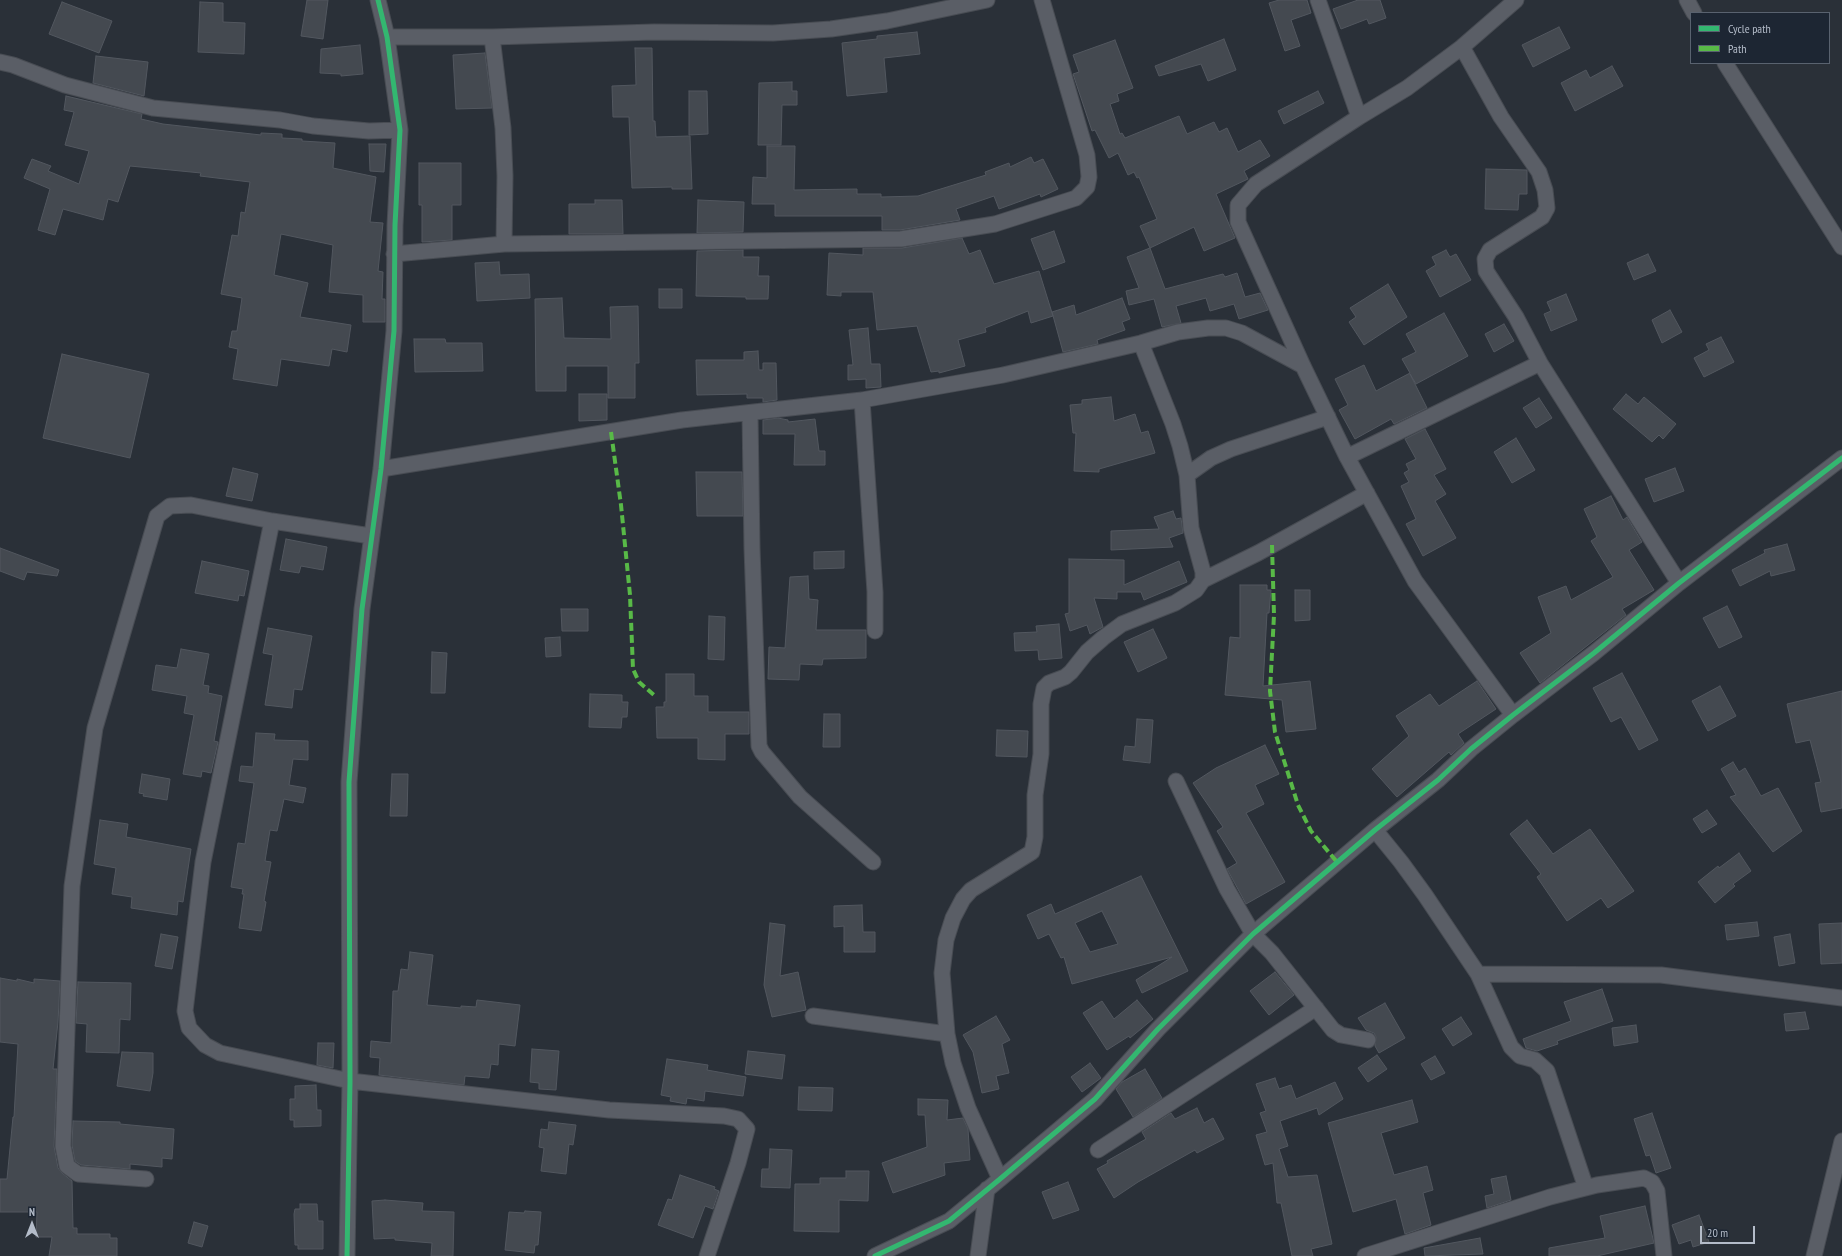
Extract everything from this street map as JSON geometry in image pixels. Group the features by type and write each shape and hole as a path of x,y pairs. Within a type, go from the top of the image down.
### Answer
{"street":[{"path":"347,1256 350,1081 349,782 362,608 381,469 394,331 394,254 400,130 387,37 378,0"},
{"path":"387,37 492,37 654,32 773,33 831,29 887,21 987,0"},
{"path":"394,254 504,244 901,239 995,224 1076,198 1087,188 1089,177 1087,155 1042,0"},
{"path":"1318,0 1359,116"},
{"path":"1513,715 1415,581 1347,457 1246,243 1238,222 1238,205 1256,184 1359,116 1407,88 1462,47 1516,0"},
{"path":"1687,0 1693,12"},
{"path":"492,37 503,128 505,176 504,244"},
{"path":"1462,47 1501,117 1539,172 1545,190 1547,208 1542,216 1490,250 1485,259 1484,265 1492,283 1516,317 1540,363 1679,583"},
{"path":"0,62 65,85 153,108 280,120 313,126 369,131 400,130"},
{"path":"1726,64 1842,247"},
{"path":"381,469 682,420 862,400 1003,375 1142,343 1178,332 1208,328 1226,328 1242,333 1303,366"},
{"path":"1142,343 1173,424 1187,475 1191,528 1203,572 1203,580"},
{"path":"1347,457 1540,363"},
{"path":"862,400 875,592 875,631"},
{"path":"750,412 752,548 759,746 762,752 800,797 873,862"},
{"path":"1187,475 1211,458 1231,449 1328,417"},
{"path":"875,1256 949,1221 987,1190 1095,1099 1158,1029 1253,934 1375,830 1438,780 1471,749 1513,715 1679,583 1842,458"},
{"path":"1000,1179 968,1108 953,1063 947,1034 942,973 946,940 956,909 971,890 1032,852 1034,846 1035,795 1041,754 1041,704 1044,688 1049,683 1065,677 1071,672 1087,652 1122,624 1175,603 1196,590 1203,580 1258,553 1367,493"},
{"path":"146,1179 78,1174 67,1166 64,1156 72,886 95,728 157,516 170,506 191,506 272,521 371,536"},
{"path":"272,521 203,862 185,1011 189,1028 205,1044 220,1053 350,1081 609,1110 724,1116 738,1120 747,1129 738,1163 707,1256"},
{"path":"1176,781 1227,889 1253,934 1272,953 1337,1033 1368,1040"},
{"path":"1375,830 1425,895 1478,974 1512,1047 1520,1056 1535,1060 1547,1071 1586,1188"},
{"path":"1478,974 1661,974 1842,998"},
{"path":"1098,1150 1316,1008"},
{"path":"813,1016 947,1034"},
{"path":"1814,1256 1842,1141"},
{"path":"1365,1256 1422,1239 1506,1210 1586,1188 1633,1178 1644,1178 1652,1182 1657,1191 1664,1256"},
{"path":"978,1256 987,1190"}],"building":[{"path":"307,0 328,0 323,39 301,36"},
{"path":"1279,0 1307,0 1311,13 1291,20 1300,46 1285,51 1269,3"},
{"path":"1358,0 1380,0 1386,18 1369,24 1367,19 1341,29 1333,9"},
{"path":"62,2 112,21 99,53 49,34"},
{"path":"200,2 223,3 223,22 245,23 244,54 198,52"},
{"path":"1559,27 1570,48 1533,67 1522,45"},
{"path":"917,32 920,54 884,58 887,92 847,96 842,43 877,39 877,36"},
{"path":"1224,39 1236,70 1208,81 1201,64 1159,76 1155,66"},
{"path":"1115,40 1133,88 1117,94 1119,101 1110,104 1120,134 1122,133 1125,138 1179,116 1187,134 1214,122 1219,132 1227,128 1238,152 1260,140 1270,156 1244,171 1248,179 1216,194 1235,238 1204,251 1194,227 1150,248 1140,226 1157,219 1139,177 1137,178 1134,172 1128,175 1118,153 1109,158 1095,130 1092,131 1073,74 1079,72 1073,55"},
{"path":"360,45 363,74 341,76 341,74 320,73 321,49"},
{"path":"635,48 652,48 653,121 655,121 656,137 690,136 692,189 672,189 672,187 632,188 629,117 613,117 612,86 636,85"},
{"path":"485,53 492,108 456,109 453,55"},
{"path":"96,56 148,62 144,96 93,83"},
{"path":"1612,66 1623,86 1575,111 1561,83 1586,70 1590,78"},
{"path":"792,82 792,91 797,91 797,105 782,105 781,145 758,145 759,83"},
{"path":"689,91 707,91 708,134 689,135"},
{"path":"1318,91 1324,103 1284,124 1278,111"},
{"path":"66,96 142,114 141,119 163,124 261,135 261,133 282,134 282,138 335,143 333,168 376,177 370,222 383,223 378,271 383,272 382,299 385,299 385,322 363,322 363,295 329,292 333,245 281,234 274,275 308,283 300,317 351,325 347,352 332,349 329,366 281,359 277,386 233,379 238,349 229,347 232,331 237,331 242,298 221,294 232,235 238,236 241,212 245,213 250,182 200,176 201,173 130,166 118,202 108,199 103,220 63,209 55,235 38,230 50,189 24,178 32,159 51,166 48,171 79,184 89,151 65,145 74,112 64,110"},
{"path":"369,144 386,144 384,172 370,171"},
{"path":"767,146 795,146 794,190 857,189 857,194 881,194 881,197 918,196 986,175 985,172 1009,163 1010,167 1031,157 1034,163 1043,159 1058,189 1041,197 1040,194 999,209 994,196 956,209 960,220 900,230 882,230 882,216 775,216 775,204 752,204 753,177 767,178"},
{"path":"419,163 461,163 461,205 452,205 452,240 422,242 422,205 419,205"},
{"path":"1486,169 1527,170 1527,194 1519,194 1518,210 1485,209"},
{"path":"595,200 622,200 623,234 569,234 569,204 595,204"},
{"path":"698,200 744,202 743,232 697,233"},
{"path":"1054,231 1065,262 1043,270 1031,239"},
{"path":"962,238 969,254 980,250 994,284 1039,271 1053,316 1031,323 1028,311 985,328 986,332 958,340 965,366 939,373 939,371 931,372 917,326 877,330 873,292 841,292 841,296 827,295 829,253 863,255 863,248 902,248"},
{"path":"1150,248 1165,289 1223,274 1225,277 1237,273 1245,297 1260,293 1268,310 1239,319 1234,304 1210,311 1206,298 1176,306 1181,323 1162,327 1154,299 1129,305 1126,291 1139,288 1127,257"},
{"path":"743,250 743,257 759,257 758,276 769,276 768,299 696,296 697,251"},
{"path":"1446,250 1450,257 1456,254 1471,280 1440,297 1426,271 1436,265 1432,257"},
{"path":"1648,254 1656,271 1634,280 1627,263"},
{"path":"499,262 500,275 529,274 530,298 477,301 475,263"},
{"path":"1388,284 1407,317 1364,345 1349,322 1356,317 1350,308"},
{"path":"659,289 682,289 682,308 659,308"},
{"path":"1566,294 1577,320 1551,331 1544,314 1551,311 1547,302"},
{"path":"562,298 564,338 611,339 610,307 638,306 639,363 635,363 635,398 608,398 608,366 566,366 566,391 536,391 535,299"},
{"path":"1122,298 1130,319 1122,322 1125,330 1097,340 1098,344 1063,352 1052,312 1074,305 1076,315"},
{"path":"1670,310 1682,332 1662,343 1652,320"},
{"path":"1444,313 1468,356 1416,384 1410,374 1427,408 1394,424 1391,419 1355,439 1339,410 1348,405 1335,379 1364,365 1376,391 1410,373 1402,359 1416,352 1406,334"},
{"path":"1504,324 1514,341 1494,352 1485,334"},
{"path":"868,328 871,364 880,364 881,387 866,388 866,379 848,380 848,365 853,365 849,330"},
{"path":"1721,337 1734,362 1704,377 1694,358 1709,350 1706,344"},
{"path":"414,339 445,339 446,343 482,343 483,371 415,372"},
{"path":"758,351 759,370 763,370 763,363 776,363 777,400 763,402 763,398 747,398 747,394 697,395 696,360 744,360 744,352"},
{"path":"62,354 149,374 130,458 43,438"},
{"path":"579,394 607,394 607,420 579,421"},
{"path":"1626,394 1638,404 1644,397 1676,424 1663,439 1659,435 1652,442 1613,409"},
{"path":"1111,397 1114,421 1135,414 1141,433 1148,431 1155,453 1099,469 1099,472 1074,471 1076,433 1073,433 1070,405 1082,404 1082,400"},
{"path":"1539,398 1552,418 1536,428 1523,408"},
{"path":"778,418 788,420 788,422 815,419 819,451 825,451 825,465 794,465 795,434 763,434 763,420"},
{"path":"1425,429 1446,469 1434,475 1446,494 1435,501 1456,538 1423,556 1406,524 1416,519 1401,486 1409,482 1404,473 1409,470 1406,464 1416,459 1405,439"},
{"path":"1516,438 1535,470 1512,483 1494,452"},
{"path":"233,468 258,474 252,501 226,496"},
{"path":"1675,468 1684,491 1654,502 1645,479"},
{"path":"696,472 742,472 743,516 697,516"},
{"path":"1611,496 1623,520 1627,517 1642,542 1629,550 1654,590 1622,609 1626,615 1540,683 1520,653 1551,633 1538,597 1566,586 1571,600 1613,577 1591,541 1597,537 1584,509"},
{"path":"1173,511 1176,519 1181,518 1183,533 1169,538 1173,547 1111,550 1111,531 1159,529 1154,517"},
{"path":"286,539 327,547 323,570 301,566 299,573 280,570"},
{"path":"1787,544 1795,570 1771,576 1770,571 1740,586 1732,570 1765,553 1764,550"},
{"path":"0,548 59,570 57,576 27,572 24,580 0,571"},
{"path":"844,551 844,568 814,569 814,552"},
{"path":"1069,559 1124,560 1124,585 1179,561 1187,582 1144,600 1141,592 1117,592 1117,599 1094,598 1103,627 1090,634 1087,625 1070,631 1065,614 1069,613"},
{"path":"202,561 249,571 244,596 239,595 238,601 195,593"},
{"path":"808,576 809,599 818,600 816,630 866,630 866,658 823,659 822,665 800,664 799,680 768,679 769,647 785,648 790,577"},
{"path":"1240,585 1267,585 1267,590 1271,590 1269,613 1267,613 1263,686 1310,681 1316,729 1286,732 1282,700 1225,695 1230,637 1240,638"},
{"path":"1295,590 1310,590 1310,620 1295,621"},
{"path":"1727,606 1742,637 1719,648 1703,618"},
{"path":"561,609 588,609 588,631 562,631"},
{"path":"709,616 725,617 724,660 708,659"},
{"path":"1059,624 1062,658 1039,660 1038,650 1015,651 1014,633 1037,632 1036,626"},
{"path":"268,628 312,636 302,690 294,689 292,708 265,705 273,655 263,653"},
{"path":"1153,629 1167,658 1138,672 1124,642"},
{"path":"560,637 561,656 546,657 545,638"},
{"path":"181,649 209,654 203,685 209,686 208,693 222,696 214,741 218,742 211,773 202,771 201,777 183,774 194,715 184,713 187,696 152,690 156,665 177,668"},
{"path":"432,652 447,653 445,693 431,693"},
{"path":"1622,673 1658,740 1639,750 1621,717 1611,722 1593,688"},
{"path":"666,674 694,674 694,696 708,696 708,712 749,712 749,734 725,734 725,760 698,759 698,738 657,738 656,707 664,707 664,702 666,702"},
{"path":"1477,681 1496,709 1458,734 1464,743 1451,755 1449,752 1397,797 1372,769 1409,736 1396,716 1430,694 1439,706"},
{"path":"1720,686 1736,716 1708,731 1692,701"},
{"path":"1842,691 1842,808 1821,812 1815,783 1821,782 1810,740 1796,743 1787,704"},
{"path":"590,694 622,695 622,702 628,702 627,717 622,717 621,728 589,727"},
{"path":"824,714 840,714 840,747 823,747"},
{"path":"1137,719 1153,720 1150,763 1123,760 1125,746 1135,747"},
{"path":"997,730 1028,731 1027,757 996,756"},
{"path":"256,733 275,734 274,740 308,741 308,760 293,759 289,785 306,788 303,803 284,799 277,831 270,830 265,861 271,862 264,901 266,902 261,931 239,928 244,894 242,894 243,889 231,887 238,843 245,844 254,783 239,781 241,766 253,767"},
{"path":"1265,745 1279,774 1255,785 1264,804 1246,813 1285,882 1246,904 1227,869 1237,863 1217,831 1223,827 1193,783 1216,768"},
{"path":"1733,762 1739,772 1745,768 1761,796 1778,788 1802,831 1773,852 1730,797 1736,795 1721,769"},
{"path":"142,774 170,779 167,800 143,796 144,794 139,793"},
{"path":"392,774 408,774 407,816 390,816"},
{"path":"1707,810 1717,824 1702,833 1693,819"},
{"path":"100,820 128,824 126,837 191,849 183,902 178,901 177,915 131,908 132,897 112,894 116,868 94,864"},
{"path":"1527,820 1553,854 1590,829 1634,891 1608,908 1601,898 1567,921 1537,877 1541,874 1510,834"},
{"path":"1739,853 1751,871 1733,884 1735,886 1715,903 1698,882 1718,866 1719,868"},
{"path":"1141,876 1188,971 1142,993 1136,980 1172,957 1072,984 1064,957 1061,958 1049,934 1038,939 1027,915 1051,904 1055,914","holes":["1102,911 1118,944 1090,952 1075,923"]},
{"path":"862,905 863,932 875,932 875,952 844,952 844,926 834,927 834,906"},
{"path":"1757,922 1759,936 1727,940 1725,925"},
{"path":"770,923 785,925 780,976 798,972 806,1010 772,1017 764,985"},
{"path":"1842,923 1842,963 1821,964 1819,924"},
{"path":"161,934 178,937 172,969 155,966"},
{"path":"1790,934 1795,963 1779,966 1774,937"},
{"path":"410,952 433,955 427,1005 461,1008 461,1006 476,1007 477,1000 520,1005 515,1046 499,1044 498,1065 491,1064 489,1078 465,1076 464,1085 379,1075 380,1058 370,1057 371,1041 391,1043 393,991 398,991 401,969 408,970"},
{"path":"1275,972 1294,995 1269,1015 1250,991"},
{"path":"0,978 17,981 17,979 34,983 34,979 60,981 58,1022 53,1069 57,1069 54,1146 58,1168 72,1181 73,1228 77,1228 77,1234 110,1234 110,1238 117,1238 117,1256 49,1256 52,1237 36,1237 37,1212 0,1212 0,1179 7,1179 14,1117 18,1044 0,1042"},
{"path":"78,982 131,983 130,1020 120,1019 119,1053 86,1052 87,1024 76,1023"},
{"path":"1602,989 1613,1021 1557,1041 1558,1044 1537,1051 1526,1048 1523,1039 1571,1021 1564,1002"},
{"path":"1137,1000 1153,1019 1130,1038 1129,1036 1107,1050 1083,1013 1102,1001 1114,1019"},
{"path":"1385,1003 1405,1038 1379,1053 1375,1046 1376,1037 1374,1033 1366,1030 1358,1018"},
{"path":"1805,1012 1809,1029 1786,1031 1784,1014"},
{"path":"996,1016 1010,1040 1002,1044 1009,1073 996,1076 999,1089 982,1093 973,1052 963,1035"},
{"path":"1461,1017 1472,1034 1453,1046 1442,1029"},
{"path":"1636,1025 1638,1042 1614,1046 1612,1028"},
{"path":"318,1043 334,1043 333,1068 317,1065"},
{"path":"532,1049 559,1051 556,1090 539,1089 539,1083 530,1082"},
{"path":"748,1051 785,1055 782,1079 745,1074"},
{"path":"122,1052 153,1053 153,1073 150,1091 117,1086"},
{"path":"1377,1055 1387,1069 1368,1082 1358,1068"},
{"path":"1435,1056 1445,1073 1431,1080 1421,1064"},
{"path":"667,1059 708,1065 707,1070 746,1077 743,1096 705,1091 704,1101 687,1098 686,1104 670,1101 671,1097 661,1095"},
{"path":"1090,1063 1101,1078 1082,1092 1071,1077"},
{"path":"1145,1069 1162,1098 1133,1117 1116,1089 1122,1082"},
{"path":"1275,1078 1279,1089 1291,1085 1296,1099 1335,1082 1343,1099 1319,1115 1317,1108 1280,1121 1288,1146 1279,1149 1288,1177 1317,1175 1332,1244 1311,1249 1313,1256 1292,1256 1281,1203 1277,1203 1273,1163 1265,1165 1256,1135 1267,1132 1260,1113 1266,1111 1256,1084"},
{"path":"316,1085 317,1110 321,1110 321,1126 294,1127 294,1120 290,1120 290,1099 295,1099 295,1086"},
{"path":"799,1087 833,1088 832,1111 798,1110"},
{"path":"918,1099 948,1100 947,1120 963,1118 968,1129 970,1160 944,1163 945,1175 893,1193 882,1163 927,1147 925,1115 918,1115"},
{"path":"1412,1100 1418,1122 1381,1133 1394,1175 1427,1166 1433,1190 1423,1193 1431,1225 1405,1234 1396,1199 1353,1212 1328,1123"},
{"path":"1197,1108 1204,1123 1213,1118 1224,1139 1197,1153 1195,1150 1138,1182 1114,1198 1097,1169 1108,1163 1107,1161 1146,1139 1142,1132 1171,1113 1175,1119"},
{"path":"1652,1113 1671,1168 1656,1173 1650,1155 1646,1156 1634,1119"},
{"path":"73,1121 120,1122 120,1124 174,1129 172,1159 162,1158 162,1167 130,1164 130,1169 81,1165 75,1161 72,1145"},
{"path":"549,1122 576,1125 573,1145 569,1144 566,1174 541,1171 544,1148 539,1147 541,1129 548,1130"},
{"path":"770,1149 792,1150 790,1188 761,1187 762,1169 769,1169"},
{"path":"846,1171 869,1171 868,1201 839,1200 839,1232 794,1231 795,1184 820,1184 820,1178 846,1178"},
{"path":"680,1175 715,1187 714,1189 719,1191 713,1209 705,1206 693,1238 658,1225 668,1199 672,1200"},
{"path":"1506,1176 1511,1200 1487,1208 1485,1196 1494,1194 1491,1179"},
{"path":"1068,1182 1079,1210 1053,1219 1042,1192"},
{"path":"385,1200 423,1203 422,1211 454,1212 453,1256 431,1256 432,1243 395,1240 395,1238 374,1239 372,1201"},
{"path":"300,1204 317,1204 318,1221 323,1221 323,1249 298,1249 298,1245 295,1245 294,1214 295,1209 300,1209"},
{"path":"1645,1206 1654,1243 1597,1256 1549,1256 1549,1248 1605,1238 1600,1216"},
{"path":"525,1211 541,1212 538,1245 535,1245 534,1253 505,1250 509,1212 524,1213"},
{"path":"1699,1215 1709,1242 1693,1247 1691,1240 1679,1244 1672,1225"},
{"path":"194,1222 208,1226 202,1247 188,1243"},
{"path":"1480,1238 1483,1254 1425,1256 1424,1248"}],"marked path":[{"path":"611,432 621,505 630,595 633,669 639,682 655,696"},
{"path":"1272,545 1274,615 1270,691 1275,732 1298,805 1311,831 1337,862"}],"cycle path":[{"path":"347,1256 350,1081 349,782 362,609 381,469 394,331 395,225 400,130 387,37 378,0"},
{"path":"875,1256 949,1221 1000,1179 1095,1099 1158,1029 1253,934 1375,830 1438,780 1471,749 1513,715 1594,653 1679,583 1842,458"}]}
